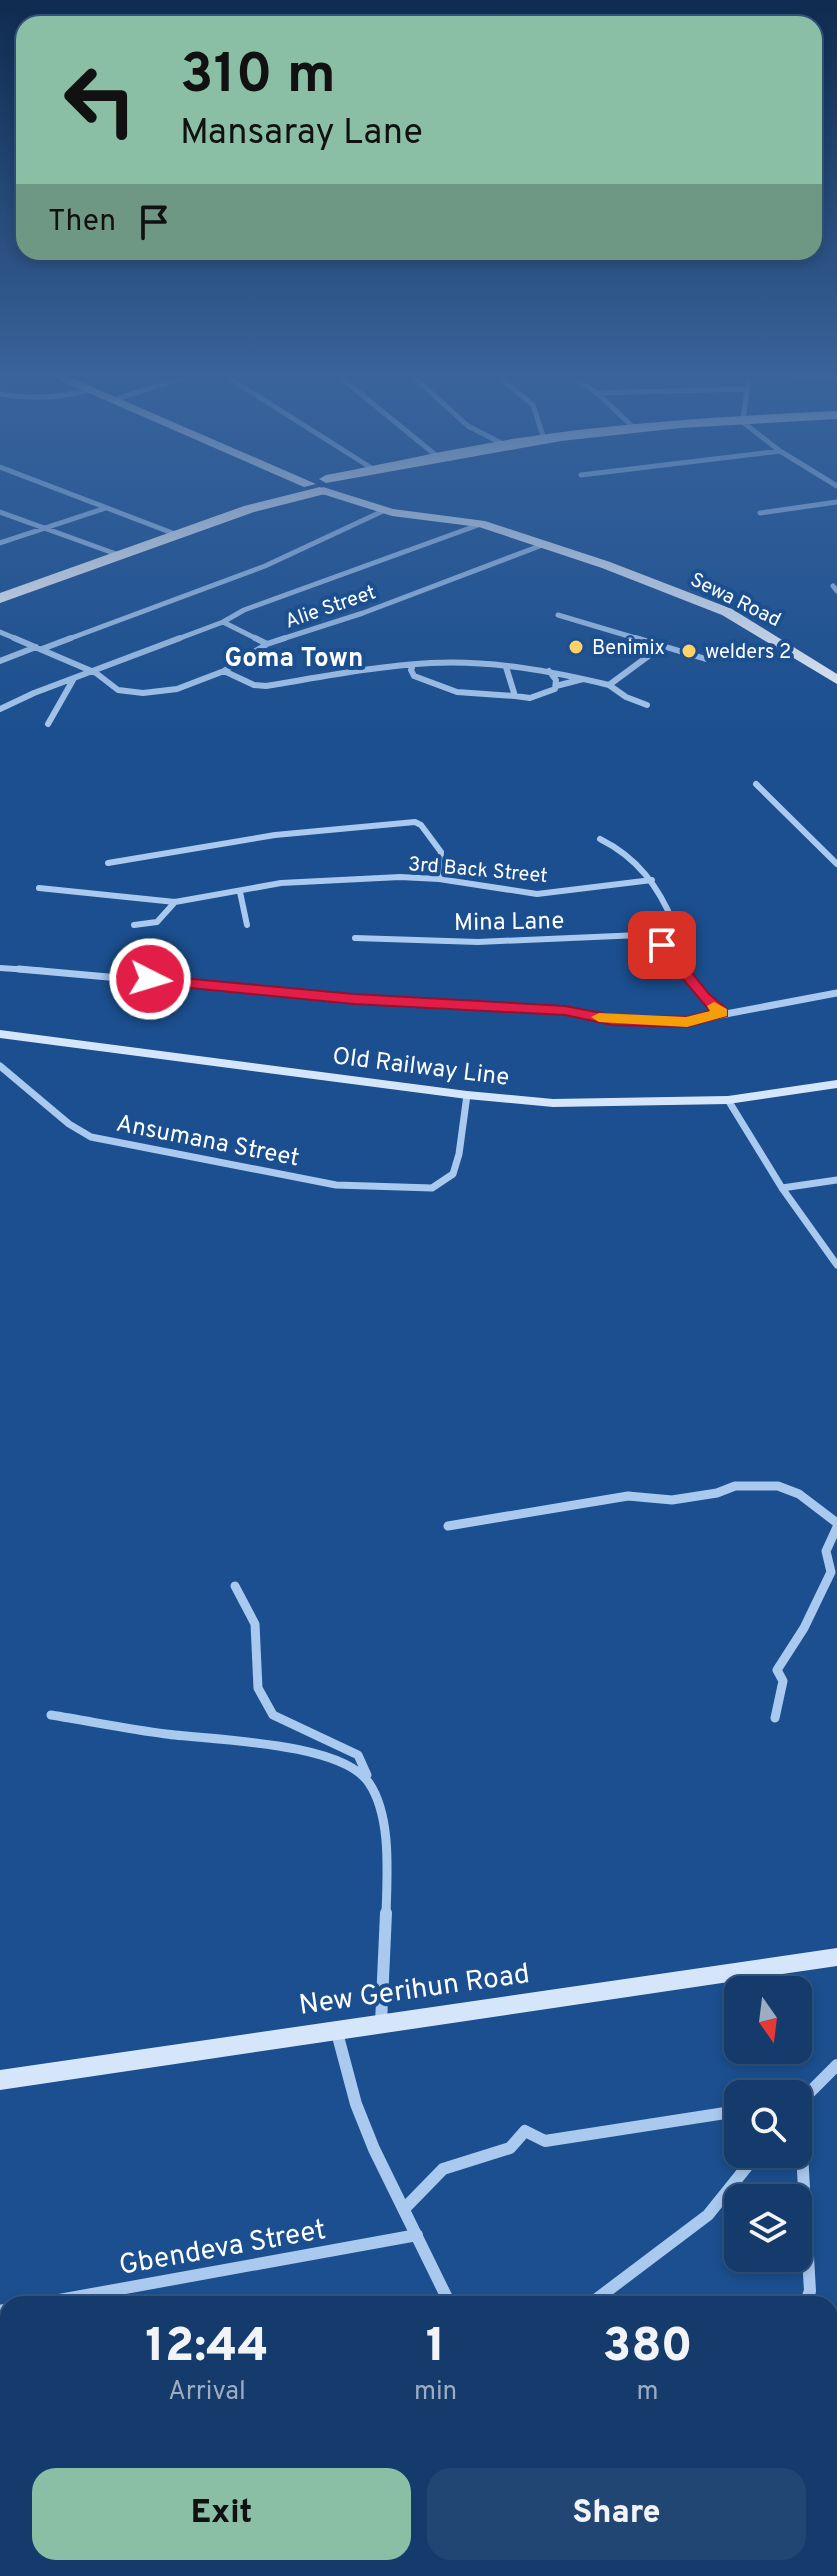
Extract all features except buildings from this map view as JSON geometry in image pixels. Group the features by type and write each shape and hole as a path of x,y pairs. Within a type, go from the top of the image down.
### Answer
{"highway":[{"path":"0,598 288,496"}],"main road":[{"name":"Sewa Road","path":"349,496 381,510 481,524 545,544 727,612 837,680"}],"street":[{"path":"76,496 175,534"},
{"path":"760,513 837,502"},
{"path":"0,543 107,508"},
{"path":"0,661 265,566 381,510"},
{"path":"0,512 120,555"},
{"path":"0,709 91,670 223,622 244,610 481,524"},
{"name":"Alie Street","path":"0,632 91,670 110,687 143,693 177,689 224,671 267,644 363,613 545,544"},
{"path":"558,615 706,659"},
{"path":"223,622 267,644"},
{"path":"609,685 662,646"},
{"path":"413,665 414,676 444,689 515,696 538,697 556,686 588,678"},
{"path":"224,671 254,685 266,686 413,665 506,667 588,678 647,705"},
{"path":"506,667 515,696"},
{"path":"548,671 556,680 556,686"},
{"path":"48,724 67,687 77,676"},
{"path":"756,784 837,864"},
{"path":"108,863 275,835 415,822 421,825 441,852 439,879"},
{"path":"600,839 633,857 652,876 674,924 662,945 704,997 721,1012"},
{"name":"3rd Back Street","path":"175,902 281,883 400,877 439,879 537,894 652,880"},
{"path":"39,888 175,902"},
{"path":"240,892 247,925"},
{"path":"134,925 157,922 175,902"},
{"name":"Mina Lane","path":"355,938 478,942 640,935 662,945"},
{"path":"0,968 369,1000 565,1010 612,1020 687,1022 721,1012 837,993"},
{"name":"Old Railway Line","path":"0,1034 467,1095 568,1103 728,1100 837,1084"},
{"name":"Ansumana Street","path":"0,1066 69,1124 104,1140 336,1185 432,1188 453,1174 467,1095"},
{"path":"728,1100 782,1188 837,1265"},
{"path":"782,1188 837,1180"},
{"path":"448,1526 628,1496 672,1500 717,1493 735,1486 778,1486 799,1494 837,1525 826,1551 831,1572 804,1628 777,1670 783,1681 775,1718"},
{"path":"235,1586 255,1624 258,1688 273,1715 358,1755 374,1790 382,1834 386,1911 381,2024"},
{"path":"51,1715 161,1734 286,1749 343,1762 363,1773 374,1790"},
{"name":"New Gerihun Road","path":"0,2080 837,1957"},
{"path":"336,2029 356,2104 446,2296"},
{"path":"812,2089 837,2065"},
{"path":"404,2209 443,2169 510,2148 525,2131 545,2141 724,2113"},
{"path":"601,2296 708,2215 746,2168"},
{"path":"802,2168 808,2296"},
{"name":"Gbendeva Street","path":"81,2296 417,2235"}],"slow traffic":[{"path":"599,1017 678,1023 721,1012 714,1006"}],"place":[{"name":"Benimix","path":"576,647"},
{"name":"welders 2","path":"689,651"}],"district":[{"name":"Goma Town","path":"294,657"}],"route":[{"path":"150,979 354,999 565,1010 612,1020 678,1023 721,1012 704,997 662,945"}]}
